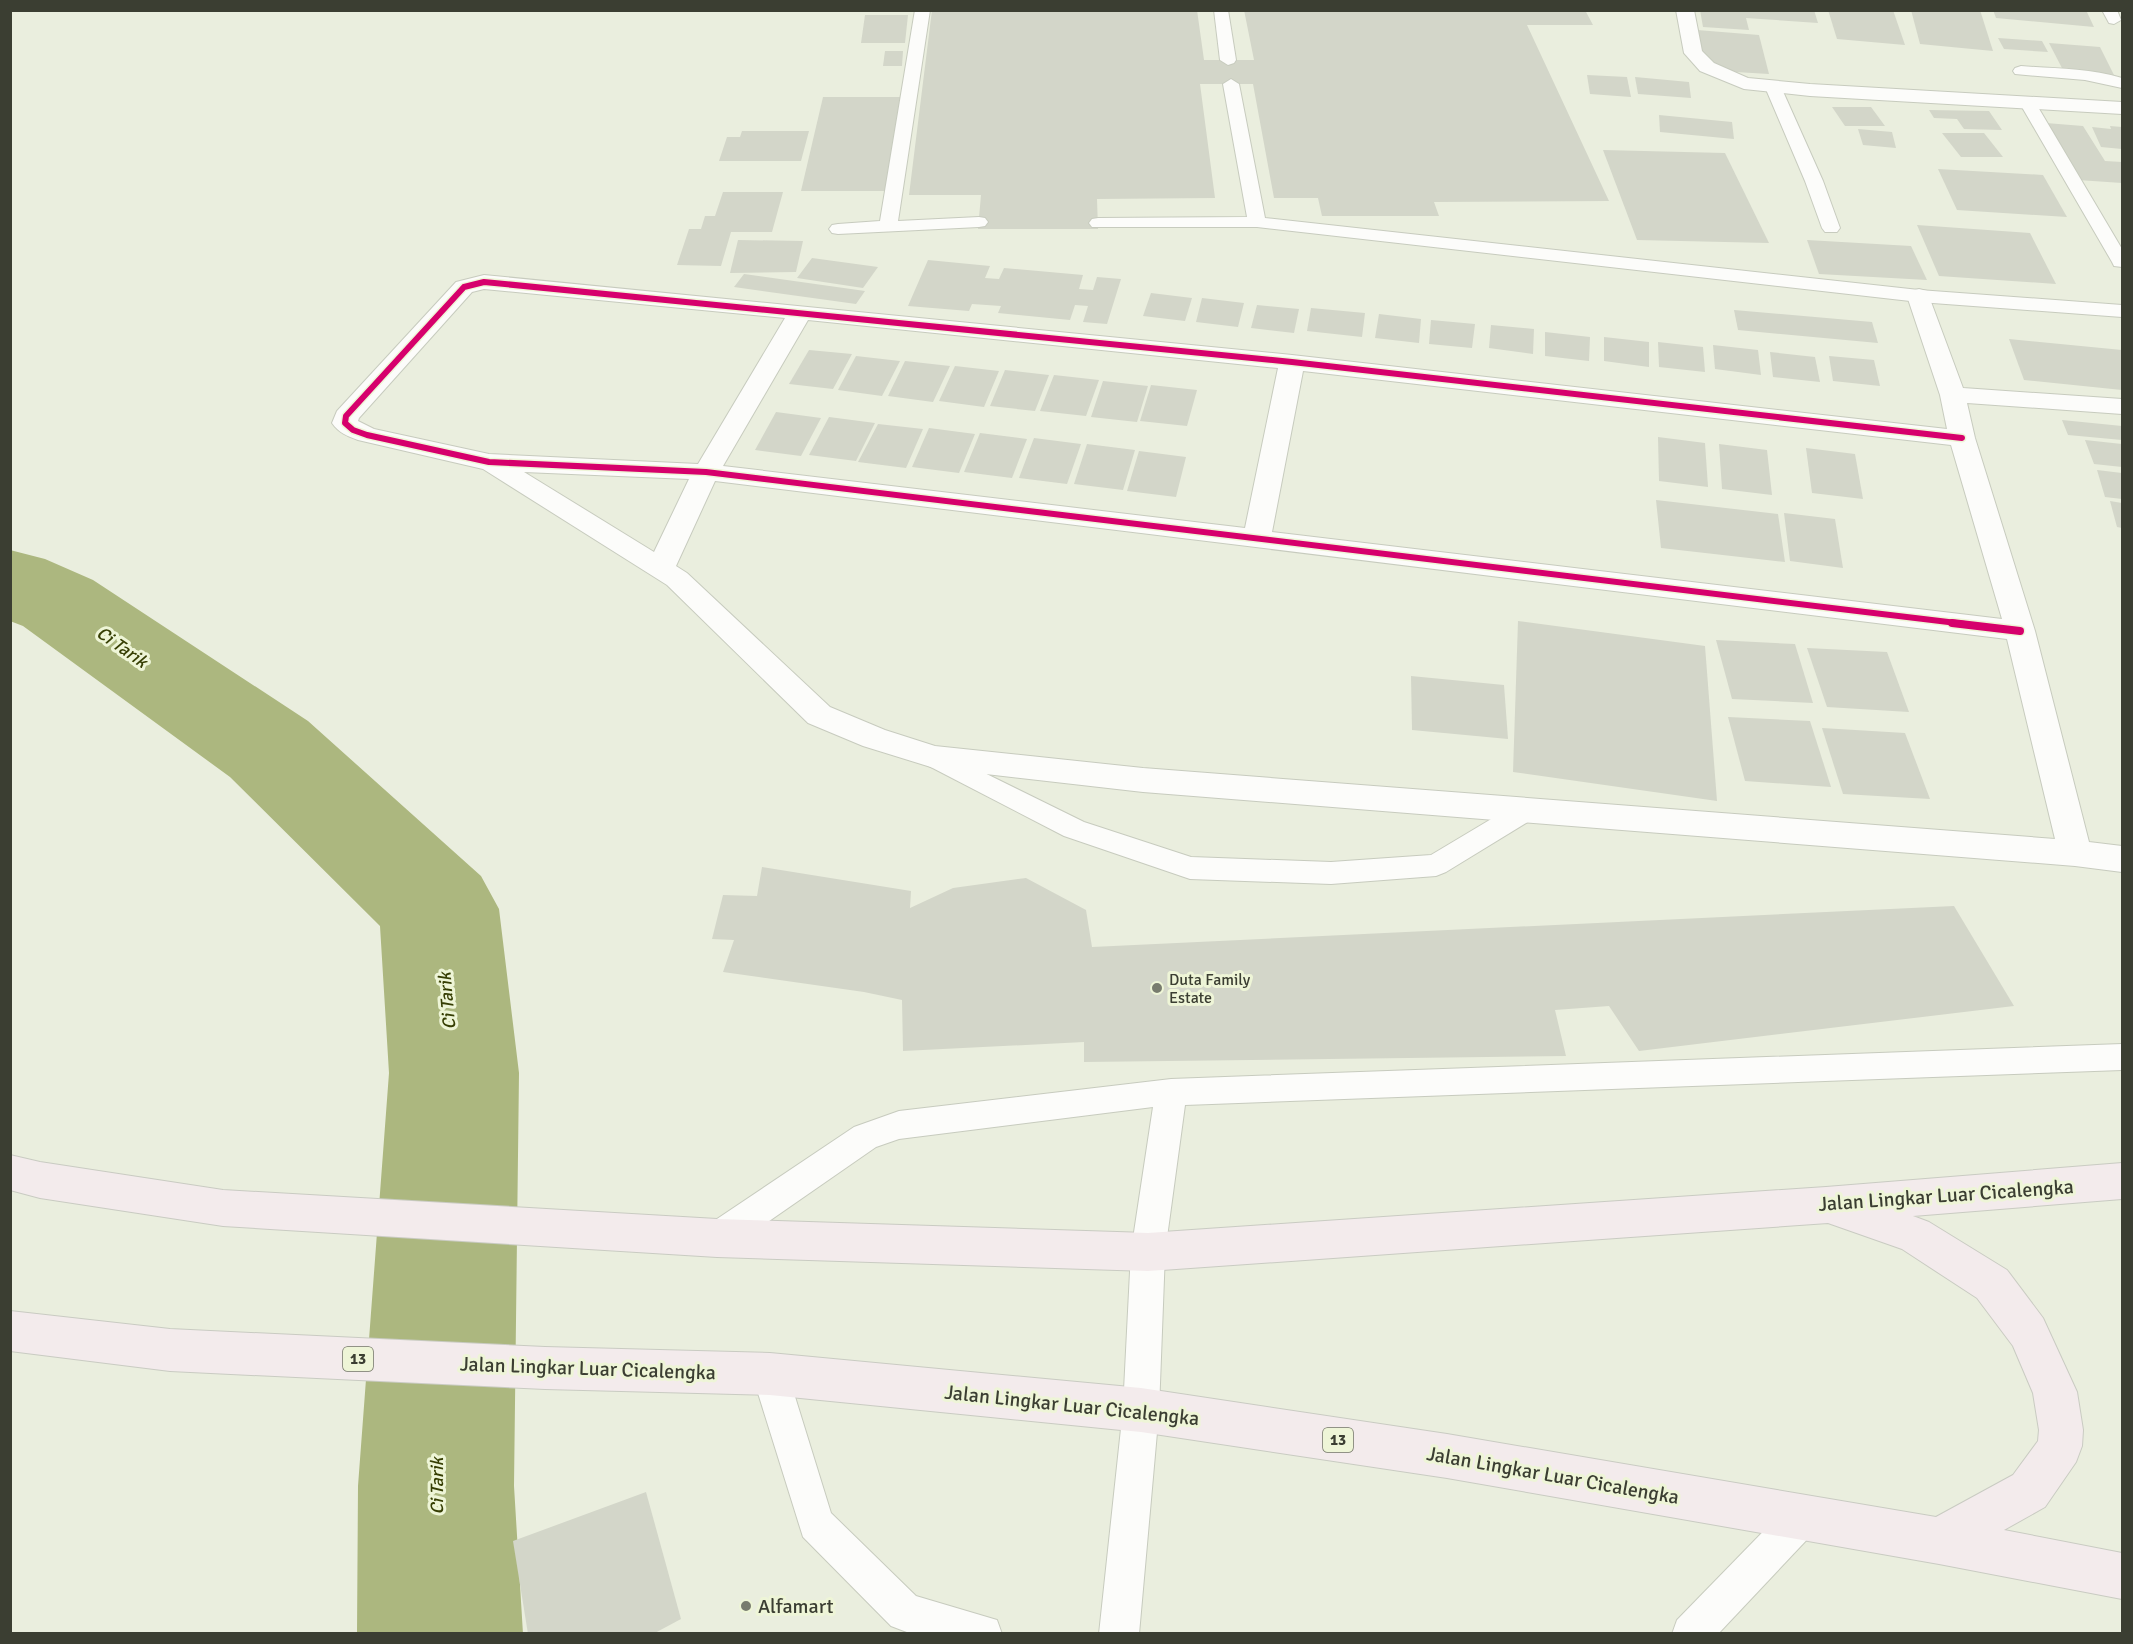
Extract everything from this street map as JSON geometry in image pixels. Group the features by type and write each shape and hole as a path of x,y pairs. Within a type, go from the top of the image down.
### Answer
{"highway":[{"name":"Jalan Lingkar Luar Cicalengka","path":"10,1172 40,1180 223,1208 717,1238 1148,1252 1826,1205 2122,1181"},
{"path":"1826,1205 1916,1235 1992,1284 2028,1332 2055,1392 2061,1430 2060,1446 2029,1491 1939,1541"},
{"name":"Jalan Lingkar Luar Cicalengka","path":"10,1332 170,1350 545,1368 770,1374 1141,1410 1446,1456 1939,1541 2122,1576"}],"street":[{"path":"1685,10 1694,53 1707,67 1744,83 1773,87 2122,108"},
{"path":"1962,438 1293,362 484,282 464,287 346,416 345,423 353,430 367,435 489,462 706,472 2020,631"},
{"path":"1919,296 1953,395 1962,438 2020,631 2075,853"},
{"path":"661,567 706,472 800,313"},
{"path":"1257,537 1293,362"},
{"path":"1953,395 2122,406"},
{"path":"489,462 661,567 684,586 819,715 874,738 934,757 1143,780 2075,853 2122,859"}],"lane":[{"path":"888,227 923,10"},
{"path":"1221,10 1228,60"},
{"path":"2021,71 2110,78 2122,83"},
{"path":"1231,84 1257,222"},
{"path":"1773,87 1814,181 1831,228"},
{"path":"2027,102 2121,262"},
{"path":"838,229 979,222"},
{"path":"1098,223 1257,222 1919,296 2122,311"},
{"path":"934,757 1074,829 1190,868 1331,873 1436,865 1527,810"},
{"path":"717,1238 865,1137 899,1125 1171,1092 2122,1057"},
{"path":"1119,1634 1141,1410 1148,1252 1171,1092"},
{"path":"770,1374 816,1524 907,1623 983,1634"},
{"path":"1691,1634 1803,1517"}],"building":[{"path":"932,10 1197,10 1204,60 1254,60 1244,10 1585,10 1593,25 1527,25 1609,201 1434,202 1439,216 1322,216 1318,198 1274,198 1253,84 1200,84 1215,198 1097,199 1098,229 978,229 981,195 909,195"},
{"path":"1700,10 1814,10 1818,23 1746,18 1749,30 1703,27"},
{"path":"1828,10 1893,10 1905,45 1837,39"},
{"path":"1911,10 1980,10 1993,51 1920,44"},
{"path":"1993,10 2086,10 2094,27 1996,18"},
{"path":"865,15 908,15 905,43 861,43"},
{"path":"1697,30 1759,35 1769,74 1719,71 1702,55"},
{"path":"1998,38 2042,41 2048,52 2004,49"},
{"path":"2049,43 2100,47 2114,75 2063,70"},
{"path":"885,51 903,51 902,66 883,66"},
{"path":"1587,75 1627,77 1631,97 1590,94"},
{"path":"1635,77 1689,82 1691,98 1638,94"},
{"path":"823,97 905,97 889,191 801,191"},
{"path":"1832,107 1871,107 1885,126 1845,126"},
{"path":"1929,110 1989,111 2002,130 1964,129 1957,119 1934,118"},
{"path":"1659,115 1732,122 1734,139 1660,132"},
{"path":"2046,123 2083,126 2105,161 2122,162 2122,183 2078,180"},
{"path":"2110,126 2122,127 2122,149 2101,147 2092,127 2111,129"},
{"path":"1858,129 1892,132 1896,148 1863,145"},
{"path":"742,131 809,131 801,161 719,161 727,137 740,137"},
{"path":"1942,133 1984,133 2003,157 1961,157"},
{"path":"1603,150 1725,153 1769,243 1637,240"},
{"path":"1938,169 2043,175 2067,217 1957,210"},
{"path":"723,192 783,192 772,232 731,232 721,266 677,265 689,229 701,229 705,216 715,216"},
{"path":"1917,225 2030,233 2056,284 1939,276"},
{"path":"738,240 803,241 796,272 730,273"},
{"path":"1807,240 1911,246 1927,280 1819,274"},
{"path":"812,258 878,267 863,288 797,278"},
{"path":"928,260 990,266 985,278 999,279 1004,268 1083,275 1079,289 1093,290 1097,277 1121,279 1107,324 1083,322 1088,306 1075,305 1070,320 998,313 1001,306 972,304 969,311 908,306"},
{"path":"744,274 865,291 856,304 734,287"},
{"path":"1151,293 1192,298 1185,321 1143,316"},
{"path":"1202,298 1244,303 1238,327 1196,322"},
{"path":"1257,305 1299,309 1294,333 1251,328"},
{"path":"1311,308 1365,313 1362,337 1307,331"},
{"path":"1734,310 1872,322 1878,343 1738,330"},
{"path":"1379,314 1421,319 1419,343 1375,338"},
{"path":"1431,320 1475,324 1472,348 1429,344"},
{"path":"1491,325 1534,329 1533,354 1489,348"},
{"path":"1545,332 1590,337 1589,361 1545,356"},
{"path":"1604,337 1649,342 1649,367 1604,361"},
{"path":"2009,339 2122,350 2122,390 2024,380"},
{"path":"1658,342 1703,347 1705,372 1659,367"},
{"path":"1713,345 1758,350 1761,375 1715,369"},
{"path":"809,350 852,354 833,389 789,384"},
{"path":"1770,352 1815,357 1820,382 1773,377"},
{"path":"856,356 900,361 882,396 838,390"},
{"path":"1829,356 1874,360 1880,386 1833,381"},
{"path":"905,361 950,366 933,402 888,396"},
{"path":"955,366 999,371 984,407 939,401"},
{"path":"1005,370 1049,375 1035,411 990,406"},
{"path":"1054,375 1099,380 1086,416 1040,411"},
{"path":"1103,381 1148,386 1137,422 1091,417"},
{"path":"1151,385 1197,390 1187,426 1140,421"},
{"path":"776,412 821,418 801,456 755,450"},
{"path":"829,417 875,423 856,461 809,455"},
{"path":"2062,420 2122,426 2122,440 2068,435"},
{"path":"878,424 923,429 906,468 858,462"},
{"path":"929,428 975,434 959,473 912,467"},
{"path":"980,433 1027,439 1012,478 964,472"},
{"path":"1658,437 1705,443 1708,487 1659,481"},
{"path":"1034,438 1081,444 1067,484 1019,478"},
{"path":"2085,440 2122,444 2122,467 2094,464"},
{"path":"1087,444 1135,450 1123,490 1074,484"},
{"path":"1719,444 1767,450 1772,495 1722,489"},
{"path":"1806,448 1855,454 1863,499 1812,493"},
{"path":"1139,451 1186,457 1176,497 1127,491"},
{"path":"2097,470 2122,473 2122,499 2105,497"},
{"path":"1656,500 1778,514 1785,562 1661,548"},
{"path":"2110,501 2122,503 2122,528 2117,527"},
{"path":"1784,513 1835,519 1843,568 1790,561"},
{"path":"1518,621 1705,646 1717,801 1513,772"},
{"path":"1716,640 1795,644 1813,703 1732,699"},
{"path":"1807,648 1887,652 1909,712 1827,707"},
{"path":"1411,676 1504,685 1508,739 1412,730"},
{"path":"1728,717 1810,721 1831,787 1745,781"},
{"path":"1822,728 1905,733 1930,799 1843,794"},
{"path":"762,867 911,891 910,908 953,888 1026,878 1086,910 1092,947 1954,906 2014,1006 1639,1051 1609,1006 1555,1010 1566,1056 1084,1062 1084,1042 903,1051 902,1000 864,992 723,972 734,940 712,939 723,895 757,896"},
{"path":"646,1492 681,1619 653,1634 528,1634 513,1541"}],"waterway":[{"name":"Ci Tarik","path":"10,582 58,603 269,749 439,909 454,1073 436,1486 440,1634"}],"cycle path":[{"path":"1962,438 1292,362 484,282 464,287 346,416 345,423 353,430 367,435 489,462 706,472 2020,631"}],"place":[{"name":"Duta Family Estate","path":"1157,988"},
{"name":"Alfamart","path":"746,1606"}]}
